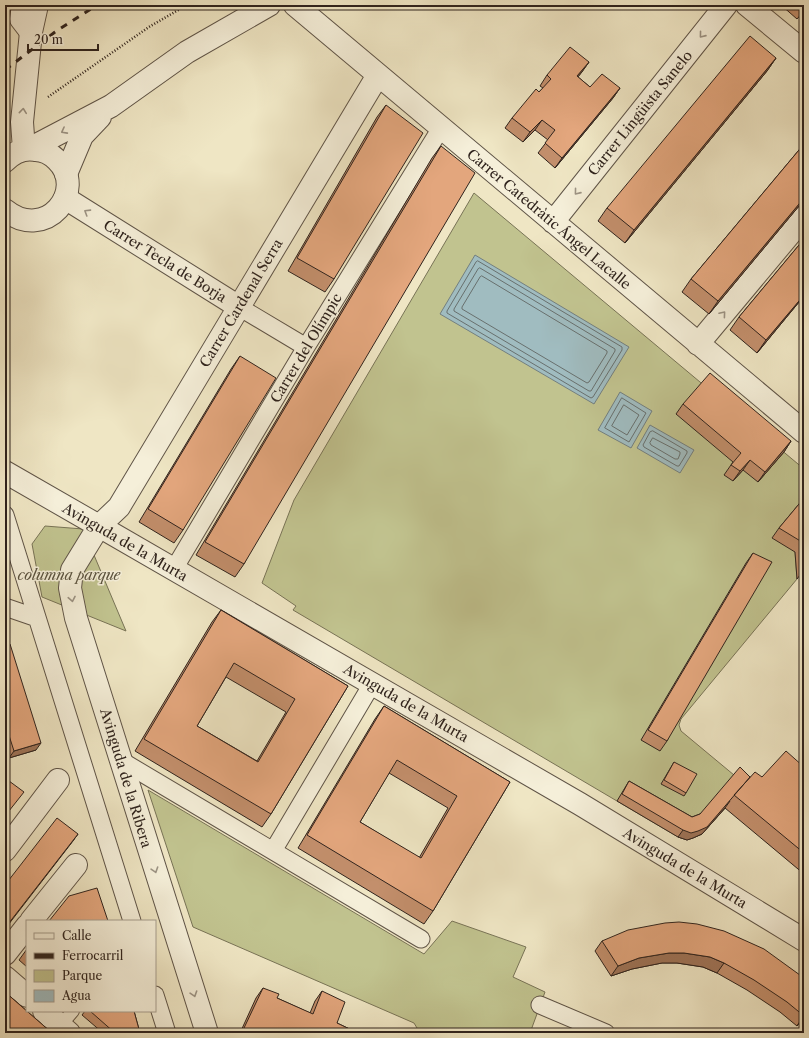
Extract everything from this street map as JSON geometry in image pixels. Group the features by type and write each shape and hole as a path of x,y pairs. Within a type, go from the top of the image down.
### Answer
{"street":[{"path":"23,5 20,19 31,32"},
{"path":"26,149 22,122 31,32 37,5"},
{"path":"5,160 14,153 26,149 110,106 187,52 269,5"},
{"name":"Carrer Catedràtic Ángel Lacalle","path":"295,5 804,432"},
{"name":"Carrer Lingüista Sanelo","path":"553,222 726,5"},
{"path":"747,5 804,52"},
{"name":"Carrer Cardenal Serra","path":"99,526 119,507 378,75"},
{"path":"66,174 82,136 110,106"},
{"name":"Carrer del Olímpic","path":"174,569 306,347 441,128"},
{"path":"7,217 32,221 42,220 52,215 65,198 67,186 66,174 60,163 51,155 40,150 26,149"},
{"name":"Carrer Tecla de Borja","path":"65,198 239,307 306,347"},
{"path":"698,344 804,217"},
{"name":"Avinguda de la Murta","path":"5,472 580,804 804,940"},
{"path":"5,515 132,920"},
{"name":"Avinguda de la Ribera","path":"99,526 72,570 70,588 76,618 207,1033"},
{"path":"5,607 37,618"},
{"path":"273,851 372,684"},
{"path":"120,760 421,939"},
{"path":"5,850 58,780"},
{"path":"32,920 76,864"},
{"path":"5,954 26,927"},
{"path":"5,977 26,995"},
{"path":"156,998 167,1033"},
{"path":"540,1005 606,1033"},
{"path":"46,1012 67,1023"}],"path":[{"path":"45,99 149,27 187,5"}],"green space":[{"path":"474,193 804,469 804,500 795,552 797,579 681,719 679,725 681,731 746,785 702,834 696,837 678,837 293,610 296,606 262,583 294,500"},
{"name":"columna parque","path":"45,526 83,529 126,631 42,597 32,544"},
{"path":"148,790 424,954 452,921 526,947 513,977 545,992 530,1033 420,1033 414,1023 193,927"}],"water":[{"path":"475,255 629,347 594,404 440,314"},
{"path":"620,392 652,411 631,448 598,430"},
{"path":"650,425 694,450 680,473 637,448"}],"building":[{"path":"794,5 804,5 804,10 802,12"},
{"path":"750,36 776,58 634,230 607,208"},
{"path":"570,47 589,62 577,76 590,87 602,74 620,88 562,158 545,143 555,130 542,120 530,132 512,118 536,89 539,92 551,79 547,75"},
{"path":"386,105 423,133 334,279 297,258"},
{"path":"804,144 804,198 718,301 691,279"},
{"path":"441,146 475,173 244,564 205,542"},
{"path":"804,239 804,295 766,340 739,317"},
{"path":"240,356 276,378 183,530 148,509"},
{"path":"710,373 791,441 765,472 750,460 740,471 731,465 741,453 683,404"},
{"path":"804,498 804,567 802,542 779,528"},
{"path":"753,553 772,562 667,741 648,730"},
{"path":"221,610 348,686 271,814 144,739","holes":["234,663 295,699 258,762 197,726"]},
{"path":"10,644 41,743 14,751 5,723 5,646"},
{"path":"384,706 510,782 433,911 307,835","holes":["397,760 457,796 421,858 360,822"]},
{"path":"786,751 804,767 804,853 734,795 755,772 762,777"},
{"path":"674,762 697,774 686,793 664,780"},
{"path":"740,767 750,777 707,827 691,833 683,830 622,794 629,781 692,817 700,814"},
{"path":"5,778 24,792 5,816"},
{"path":"57,818 78,834 5,928 5,885"},
{"path":"97,888 108,920 50,920 69,896"},
{"path":"679,922 697,924 724,931 764,949 804,978 804,1016 787,1002 754,980 710,957 684,953 669,953 639,958 618,966 602,941 628,930"},
{"path":"263,988 279,994 277,998 313,1014 322,991 345,1002 337,1023 358,1033 267,1033 262,1031 261,1033 256,1033 244,1028"},
{"path":"5,992 26,1010 26,1012 28,1012 52,1033 11,1033 5,1028"},
{"path":"91,1012 134,1012 140,1033 115,1033"}],"railway":[{"path":"5,70 55,32 97,5"}]}
